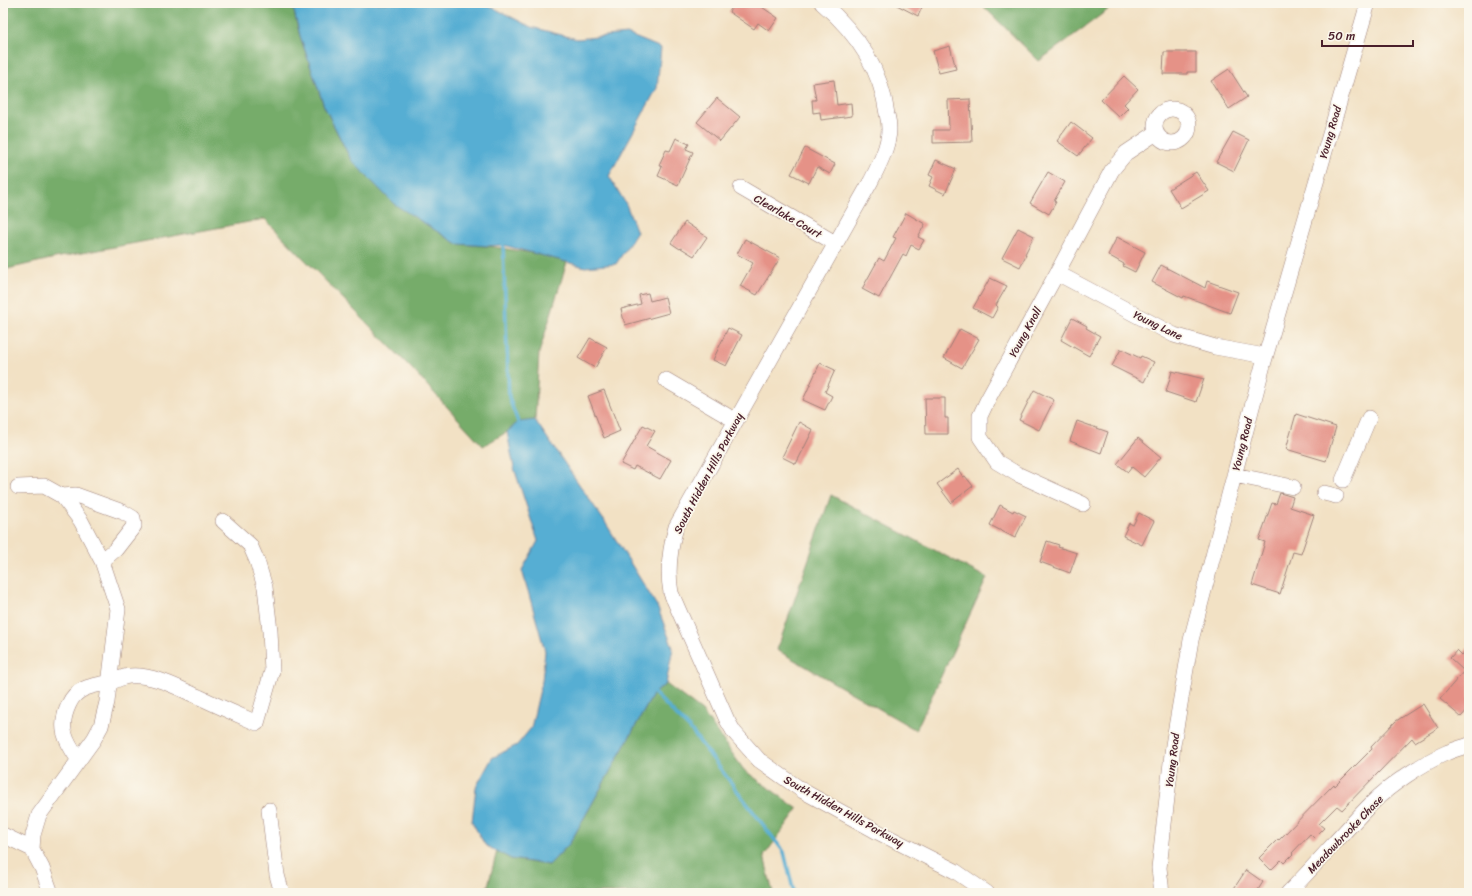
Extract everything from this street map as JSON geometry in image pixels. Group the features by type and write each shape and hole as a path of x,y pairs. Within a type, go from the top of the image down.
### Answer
{"street":[{"name":"South Hidden Hills Parkway","path":"822,3 863,48 874,69 884,96 889,129 886,147 879,164 676,527 671,545 668,580 671,593 727,720 734,732 759,760 803,791 874,830 956,871 987,893"},
{"name":"Young Road","path":"1162,893 1159,868 1172,761 1190,647 1265,356 1368,3"},
{"name":"Young Knoll","path":"1083,504 1017,474 997,462 980,437 980,416 1112,170 1126,153 1156,133"},
{"name":"Clearlake Court","path":"741,188 835,243"},
{"name":"Young Lane","path":"1058,273 1174,335 1215,347 1265,356"},
{"path":"666,380 736,421"},
{"path":"1343,480 1369,418"},
{"path":"1234,475 1293,487"},
{"path":"18,487 44,486 62,496 81,521 102,561 118,609 107,702 101,726 94,739 39,815 33,835 32,849 42,868 50,893"},
{"path":"62,496 76,495 123,512 133,518 134,526 116,549 102,561"},
{"path":"78,760 69,746 62,728 66,710 72,697 84,688 92,685 109,683 129,676 158,678 257,723 272,671 266,587 250,545 223,521"},
{"name":"Meadowbrooke Chase","path":"1288,893 1373,802 1422,766 1446,753 1469,745"},
{"path":"269,810 277,875 282,893"},
{"path":"3,835 32,849"}],"green space":[{"path":"3,3 292,3 300,36 324,106 351,160 457,244 488,246 539,254 567,262 539,353 535,420 507,432 483,446 413,370 265,219 55,258 3,270"},
{"path":"980,3 1117,3 1039,61"},
{"path":"831,495 987,578 916,730 777,650"},
{"path":"666,684 702,711 744,770 798,809 764,856 773,893 486,893 497,851 511,859 549,865 570,843 654,693"}],"water":[{"path":"292,3 484,3 531,27 577,39 627,34 661,48 657,88 609,176 626,204 637,232 616,264 585,267 503,245 488,246 457,244 394,204 351,160 324,106 300,36"},
{"path":"535,420 605,522 657,606 673,648 666,684 654,693 570,843 549,865 511,859 485,845 472,822 476,787 492,758 517,745 531,728 542,681 545,651 522,570 538,541 514,468 507,432 518,422"}],"building":[{"path":"735,3 756,3 778,18 769,31 758,23 754,29 729,12"},
{"path":"893,3 924,3 918,16"},
{"path":"950,46 956,69 939,73 933,51"},
{"path":"1164,52 1196,52 1196,72 1187,72 1187,74 1163,74"},
{"path":"1229,69 1247,97 1229,109 1211,81"},
{"path":"1124,76 1138,89 1124,104 1128,108 1119,117 1101,100"},
{"path":"834,80 837,105 851,103 852,116 821,120 820,112 813,113 812,100 816,100 813,83"},
{"path":"717,98 740,117 720,141 697,122"},
{"path":"970,99 972,142 933,143 933,130 949,130 948,100"},
{"path":"1071,122 1092,138 1078,156 1057,141"},
{"path":"1233,132 1249,140 1234,171 1216,162"},
{"path":"676,138 689,144 686,149 693,152 678,185 658,176 662,167 659,165 666,150 670,151"},
{"path":"805,148 835,164 830,174 817,167 809,183 791,174"},
{"path":"936,160 956,169 945,194 929,186 933,177 929,175"},
{"path":"1048,172 1065,182 1054,201 1056,202 1049,214 1030,203"},
{"path":"1196,172 1209,191 1181,208 1169,189"},
{"path":"906,213 925,224 918,237 924,240 919,249 911,245 906,256 903,254 879,298 862,289 879,258 884,261 896,238 893,237"},
{"path":"685,222 707,237 694,256 671,243"},
{"path":"1018,228 1034,236 1020,267 1002,258"},
{"path":"1117,237 1145,252 1135,272 1123,266 1124,264 1108,255"},
{"path":"745,239 780,258 757,295 740,286 753,263 737,254"},
{"path":"1161,265 1205,288 1207,281 1238,292 1230,313 1184,296 1183,298 1152,282"},
{"path":"990,278 1007,286 996,305 998,307 992,318 973,308"},
{"path":"648,293 650,301 665,297 669,313 625,325 621,309 641,304 639,295"},
{"path":"1072,318 1087,326 1086,328 1100,336 1089,356 1061,340"},
{"path":"728,328 742,335 726,366 713,360"},
{"path":"960,329 979,339 962,368 944,358"},
{"path":"590,338 607,347 595,368 578,358"},
{"path":"1121,349 1140,358 1141,356 1154,362 1144,382 1112,366"},
{"path":"820,363 835,370 825,392 832,396 825,410 803,400"},
{"path":"1172,371 1204,379 1196,402 1166,392"},
{"path":"604,390 620,431 604,438 588,396"},
{"path":"1034,390 1054,400 1039,430 1019,420"},
{"path":"925,398 945,398 945,418 948,418 948,434 926,434"},
{"path":"1296,414 1336,427 1326,461 1286,449"},
{"path":"1077,421 1108,432 1101,453 1070,441"},
{"path":"799,422 813,430 796,464 782,457"},
{"path":"643,425 655,431 646,446 671,460 660,479 635,466 633,470 621,464"},
{"path":"1138,438 1161,457 1144,477 1132,467 1128,472 1117,464"},
{"path":"958,469 963,477 965,476 973,486 951,503 937,484"},
{"path":"1280,493 1293,497 1290,507 1314,515 1301,554 1293,552 1280,594 1252,585 1265,542 1259,540 1272,503 1276,504"},
{"path":"1000,505 1013,512 1014,510 1026,516 1015,538 990,525"},
{"path":"1139,513 1154,521 1142,545 1123,536 1129,523 1133,525"},
{"path":"1047,541 1059,545 1058,547 1077,553 1070,573 1040,562"},
{"path":"1469,647 1469,708 1461,717 1440,699 1464,671 1450,658 1457,650 1462,655"},
{"path":"1423,704 1438,728 1415,742 1412,738 1342,810 1337,806 1319,824 1324,828 1314,838 1310,834 1284,863 1281,860 1271,870 1259,858 1372,749 1371,747 1396,721"},
{"path":"1246,870 1263,882 1256,893 1231,893"}],"waterway":[{"path":"503,245 509,398 518,422"},
{"path":"654,693 690,729 784,852 794,893"}]}
